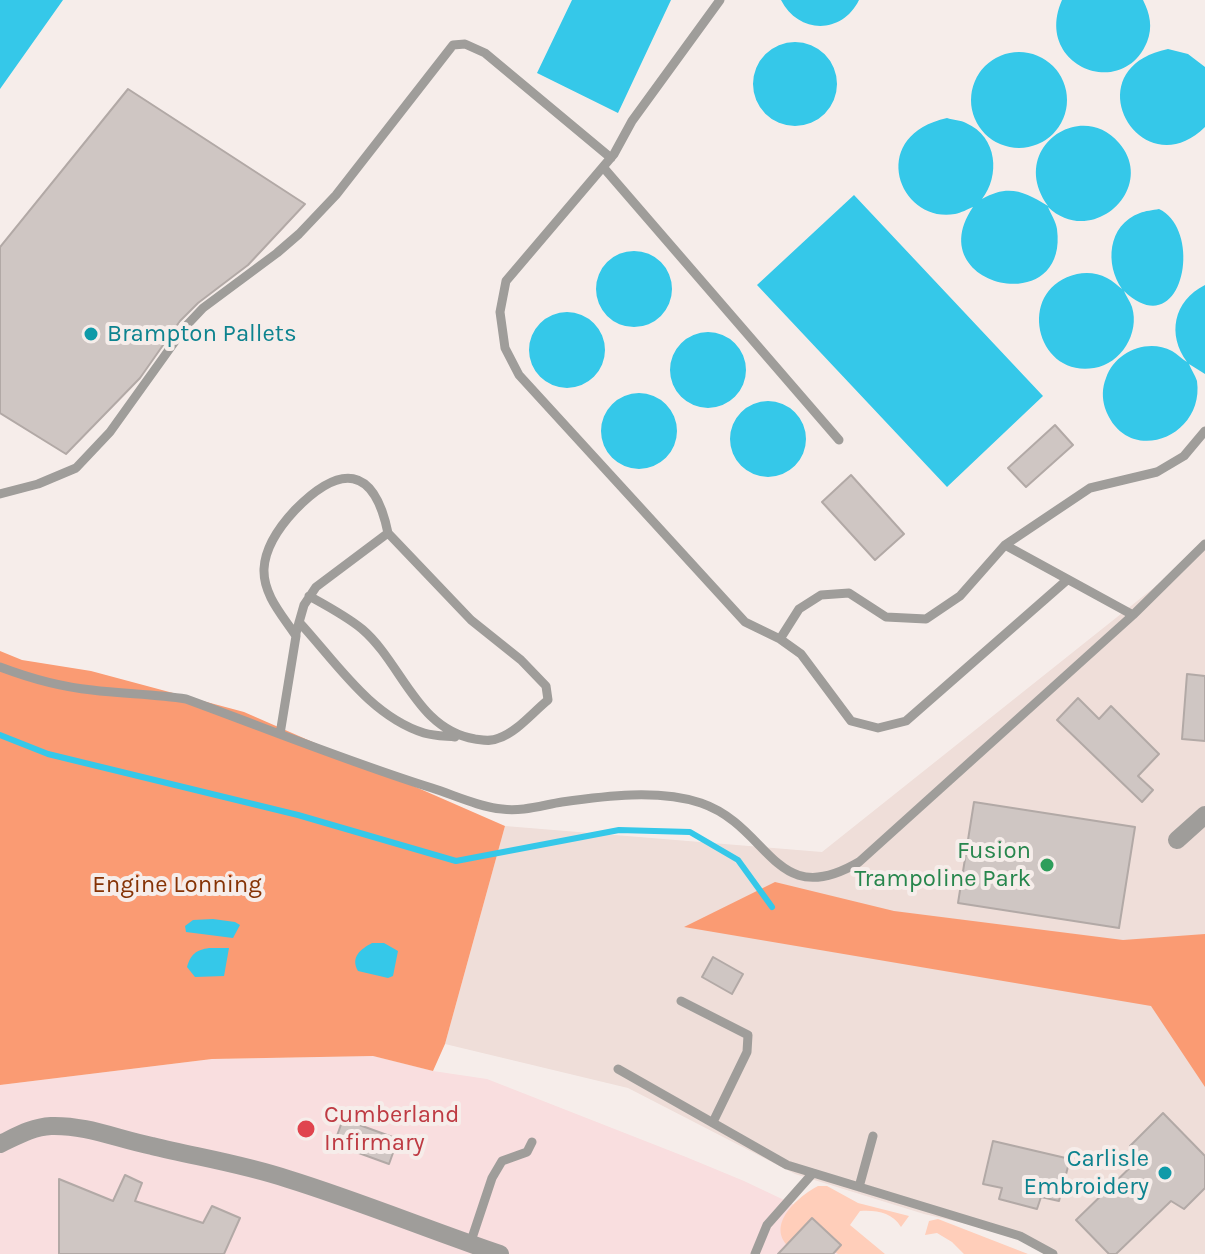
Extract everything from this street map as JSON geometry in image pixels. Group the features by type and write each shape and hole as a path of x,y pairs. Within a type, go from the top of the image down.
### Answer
{"street":[{"path":"1177,840 1205,815"},
{"path":"0,1144 31,1129 82,1127 287,1178 500,1254"}],"lane":[{"path":"720,0 632,121 611,158 506,281 500,312 505,348 519,375 745,622 780,639 801,654 851,721 878,728 906,721 1067,580"},
{"path":"0,494 38,484 76,468 110,432 186,326 203,308 299,234 336,195 453,45 460,43 485,53 611,158"},
{"path":"603,167 839,440"},
{"path":"780,639 799,609 821,595 849,593 886,617 926,619 960,596 1005,545 1090,488 1157,472 1184,456 1205,431"},
{"path":"296,636 272,600 264,571 267,552 289,516 314,490 334,479 349,478 362,482 375,492 382,506 388,533 471,620 521,660 548,691 548,700 500,738 487,741 426,734 381,710 299,622"},
{"path":"280,734 296,636 309,596 316,587 388,533"},
{"path":"0,667 21,675 91,690 186,699 385,773 500,809 644,795 697,802 735,820 786,870 812,880 837,875 859,862 1133,615 1205,544"},
{"path":"1005,545 1133,615"},
{"path":"309,596 364,630 423,708 448,730 466,738"},
{"path":"681,1001 748,1035 747,1052 713,1122"},
{"path":"618,1069 787,1165 1020,1236 1053,1254"},
{"path":"859,1187 873,1136"},
{"path":"470,1244 492,1178 502,1161 527,1152 532,1142"},
{"path":"755,1254 767,1225 813,1173"}],"shaded area":[{"path":"1205,547 1205,1254 1053,1254 1019,1236 924,1214 795,1174 628,1088 445,1044 505,826 822,852"},
{"name":"Cumberland Infirmary","path":"373,1056 433,1071 487,1079 686,1157 820,1217 861,1254 0,1254 0,1085 212,1059"},
{"path":"818,1186 827,1186 858,1203 909,1216 901,1227 883,1213 860,1211 850,1225 885,1254 838,1254 835,1252 841,1245 812,1218 787,1245 782,1237 783,1219 802,1196"},
{"path":"938,1219 1028,1254 964,1254 937,1233 925,1235 929,1221"}],"green space":[{"name":"Engine Lonning","path":"0,651 22,660 91,671 244,712 505,826 445,1044 433,1071 373,1056 212,1059 0,1085"},
{"path":"775,882 894,911 1123,940 1205,934 1205,1087 1151,1006 684,927"}],"water":[{"path":"0,0 63,0 0,89"},
{"path":"572,0 671,0 618,113 537,73"},
{"path":"781,0 859,0 842,20 820,26 798,19"},
{"path":"1062,0 1143,0 1150,21 1147,42 1135,60 1119,70 1101,72 1084,68 1070,58 1060,42 1056,23"},
{"path":"795,42 811,45 825,54 834,68 837,84 834,100 825,114 811,123 795,126 779,123 765,114 756,100 753,84 756,68 765,54 779,45"},
{"path":"1168,49 1188,54 1205,67 1205,127 1181,143 1159,144 1140,135 1126,119 1120,99 1124,78 1139,61"},
{"path":"1019,52 1037,56 1053,66 1063,82 1067,100 1063,118 1053,134 1037,144 1019,148 1001,144 985,134 975,118 971,100 975,82 985,66 1001,56"},
{"path":"947,118 977,129 990,147 992,179 982,199 991,194 1016,191 1048,206 1038,185 1036,166 1042,149 1054,136 1069,128 1086,126 1103,130 1119,143 1129,160 1131,178 1125,194 1115,208 1100,217 1083,221 1065,218 1048,207 1057,229 1055,258 1041,275 1021,283 999,282 979,273 965,257 962,234 973,207 955,214 935,213 919,206 907,193 900,176 899,159 906,142 922,128"},
{"path":"854,195 1043,396 947,487 757,285"},
{"path":"1159,209 1173,221 1181,239 1183,259 1180,279 1173,295 1160,304 1144,304 1124,291 1134,317 1131,337 1120,354 1094,368 1074,367 1058,360 1046,346 1040,330 1040,313 1045,296 1058,282 1081,273 1104,276 1122,289 1113,269 1115,236 1129,219 1142,212"},
{"path":"627,251 641,251 655,257 666,268 672,289 669,304 661,316 641,327 627,327 613,321 602,310 596,296 596,282 602,268 613,257"},
{"path":"1205,285 1205,374 1189,364 1197,381 1196,401 1189,418 1177,430 1162,438 1145,441 1129,437 1115,426 1105,408 1103,389 1110,369 1133,350 1152,346 1172,351 1187,362 1177,341 1176,319 1186,300"},
{"path":"560,312 574,312 588,318 599,329 605,350 603,365 594,377 582,386 560,388 546,382 535,371 529,357 529,343 535,329 546,318"},
{"path":"716,332 729,338 740,349 746,370 744,385 729,402 716,408 700,408 687,402 672,385 670,362 676,349 693,334"},
{"path":"647,393 660,399 671,410 677,431 675,446 660,463 647,469 631,469 618,463 603,446 601,423 607,410 624,395"},
{"path":"761,401 775,401 789,407 800,418 806,439 803,454 795,466 775,477 761,477 747,471 736,460 730,446 730,432 736,418 747,407"},
{"path":"213,919 240,925 233,938 186,932 185,926 193,920"},
{"path":"372,943 384,943 398,951 393,976 388,978 358,971 356,958"},
{"path":"229,948 224,976 195,977 187,967 190,959 197,951"}],"building":[{"name":"Brampton Pallets","path":"128,89 305,204 248,265 198,303 180,321 140,378 66,454 0,413 0,247"},
{"path":"1055,425 1073,445 1026,487 1008,468"},
{"path":"851,475 904,534 875,560 822,502"},
{"path":"1187,674 1205,676 1205,741 1182,739"},
{"path":"1078,698 1099,719 1111,706 1159,754 1138,776 1153,790 1142,802 1057,720"},
{"name":"Fusion Trampoline Park","path":"974,802 1135,827 1119,928 958,903"},
{"path":"713,957 743,974 732,994 702,977"},
{"name":"Carlisle Embroidery","path":"1163,1113 1205,1156 1205,1188 1184,1209 1171,1201 1116,1254 1109,1254 1076,1220 1141,1157 1130,1146"},
{"path":"343,1119 398,1139 389,1164 334,1144"},
{"path":"993,1141 1070,1159 1059,1201 1041,1197 1037,1209 999,1199 1002,1188 983,1184"},
{"path":"125,1175 142,1183 135,1201 203,1223 212,1206 240,1218 224,1254 59,1254 59,1179 113,1201"},
{"path":"812,1218 841,1245 833,1254 778,1254"}],"waterway":[{"path":"0,735 48,754 298,815 456,861 619,830 690,832 738,860 772,907"}],"place":[{"name":"Brampton Pallets","path":"91,334"},
{"name":"Fusion Trampoline Park","path":"1047,865"},
{"name":"Cumberland Infirmary","path":"306,1129"},
{"name":"Carlisle Embroidery","path":"1165,1173"}]}
